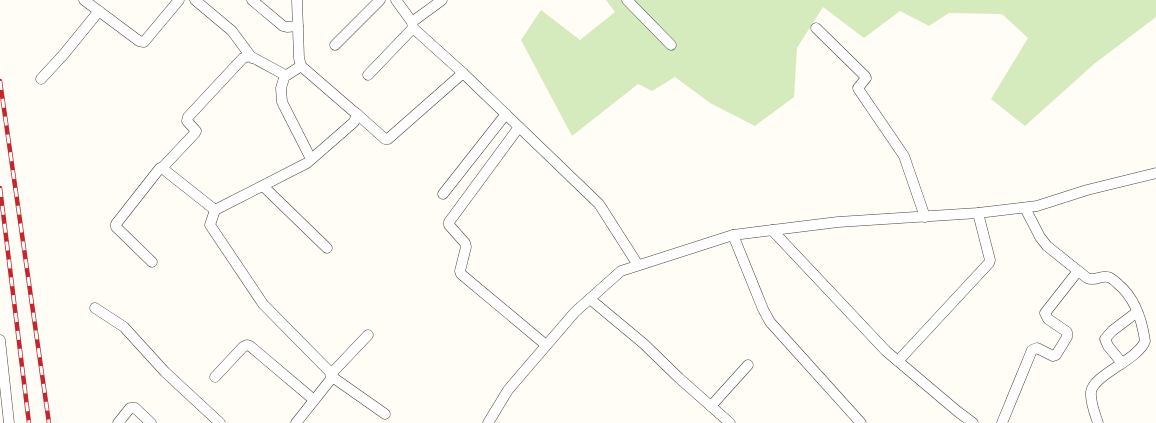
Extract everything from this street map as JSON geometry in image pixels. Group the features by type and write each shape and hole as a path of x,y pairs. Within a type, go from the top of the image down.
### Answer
{"street":[{"path":"84,0 139,41 144,42 179,0"},
{"path":"195,0 232,30 252,58"},
{"path":"252,0 283,26 298,26"},
{"path":"297,0 299,58 301,66 385,139 388,139 463,73"},
{"path":"335,45 380,0"},
{"path":"396,0 412,25 599,204 638,265"},
{"path":"368,75 412,25 442,0"},
{"path":"627,0 671,45"},
{"path":"41,79 64,54 99,11"},
{"path":"816,28 865,76 866,78 858,88 904,156 925,217"},
{"path":"152,262 116,227 116,224 158,170 162,168 195,133 196,131 187,121 188,117 243,58 247,56 285,76"},
{"path":"301,66 285,76 281,88 282,102 311,159"},
{"path":"357,114 354,122 307,163 215,210 210,225 263,304 331,375 385,414"},
{"path":"443,194 506,114"},
{"path":"519,127 449,222 449,225 466,243 460,274 546,345"},
{"path":"162,168 215,210"},
{"path":"488,423 508,390 575,312 621,272 638,265 733,235 838,222 925,217 1025,208 1037,206 1087,190 1156,173"},
{"path":"263,186 327,248"},
{"path":"1025,208 1040,237 1047,246 1091,280 1105,276 1112,279 1127,293 1137,312 1145,341 1140,349 1099,380 1091,390 1091,399 1098,423"},
{"path":"898,362 989,262 990,260 978,213"},
{"path":"772,230 886,351 973,423"},
{"path":"733,235 770,322 861,423"},
{"path":"1002,423 1032,350 1037,348 1053,356 1056,355 1067,337 1067,332 1048,319 1045,313 1078,270"},
{"path":"590,299 644,344 679,378 730,423"},
{"path":"95,308 124,327 166,372 220,423"},
{"path":"1122,363 1108,346 1105,339 1112,331 1137,312"},
{"path":"296,423 331,379 331,375 368,335"},
{"path":"0,340 2,376 9,423"},
{"path":"215,377 243,347 247,345 314,400"},
{"path":"711,406 748,365"},
{"path":"118,423 130,408 135,408 150,423"}],"green space":[{"path":"606,0 1156,0 1156,17 1094,64 1025,126 991,99 1028,38 1002,14 949,13 929,26 900,11 864,38 823,7 797,48 794,97 755,126 710,103 675,77 652,91 638,84 572,136 521,40 541,10 580,40 615,12"}],"railway":[{"path":"0,81 49,423"},
{"path":"0,188 29,423"}]}
